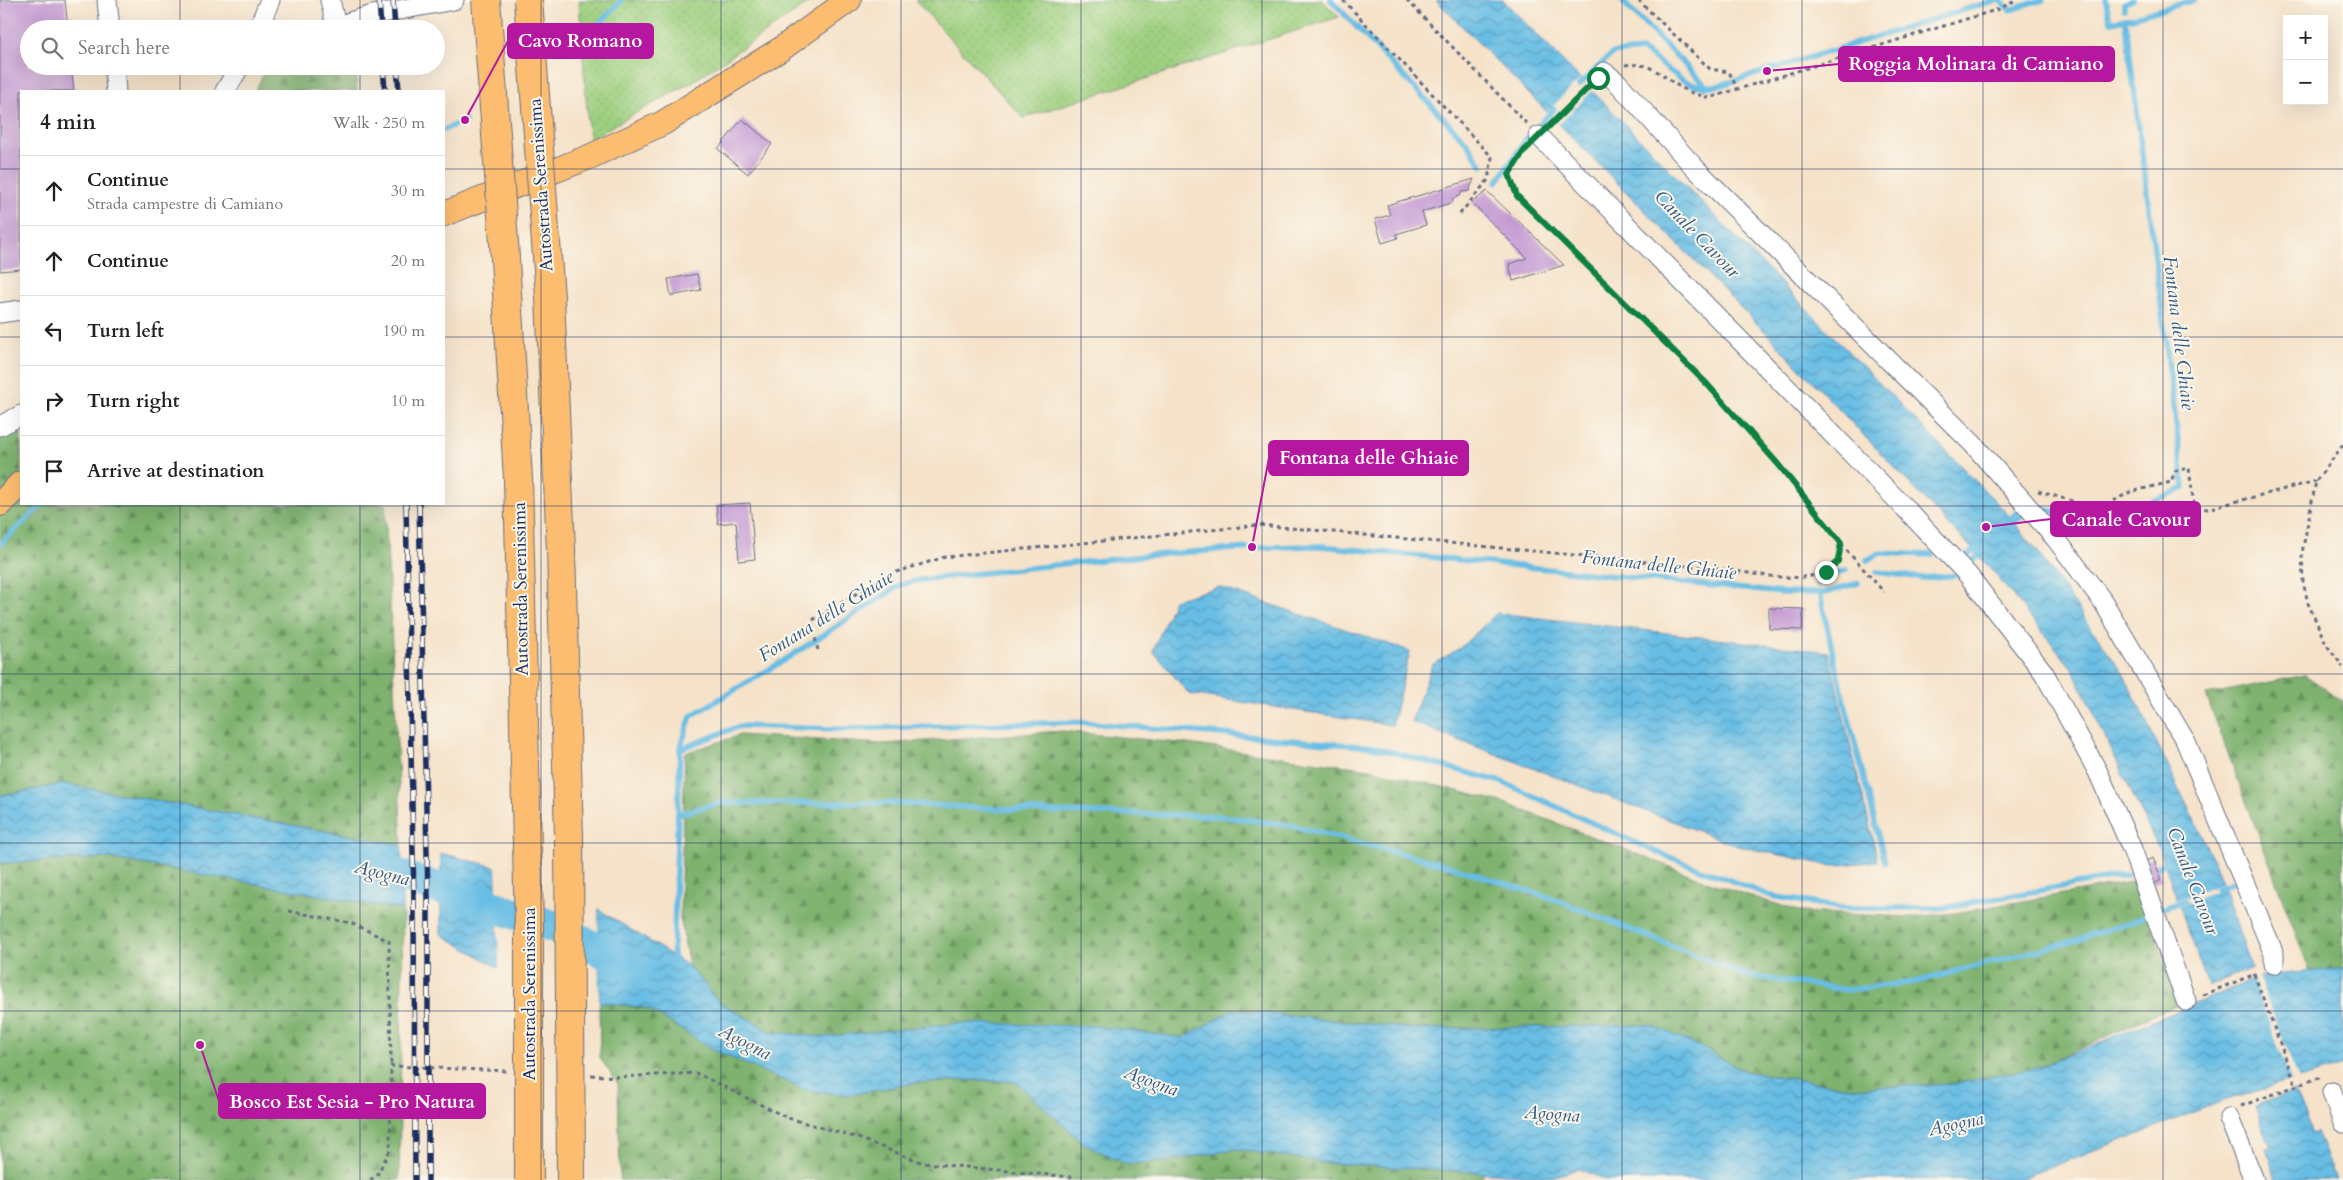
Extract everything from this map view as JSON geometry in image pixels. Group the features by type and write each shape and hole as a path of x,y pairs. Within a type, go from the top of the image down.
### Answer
{"highway":[{"name":"Autostrada Serenissima","path":"486,0 504,242 518,479 529,927 529,1180"},
{"name":"Autostrada Serenissima","path":"528,0 550,298 561,550 569,837 571,1180"}],"main road":[{"path":"445,214 589,157 663,124 781,49 849,0"},
{"path":"0,504 20,484"}],"street":[{"path":"107,0 109,20"},
{"path":"262,20 270,0"},
{"path":"330,0 331,20"},
{"path":"355,20 372,15 454,0"},
{"path":"115,75 116,90"},
{"path":"226,90 235,75"},
{"path":"1601,75 1617,82 1695,168 1973,444 2056,539 2102,600 2186,742 2250,892 2274,954 2274,964"},
{"path":"1542,133 1943,548 1968,575 2044,673 2098,772 2132,849 2186,1001"},
{"path":"0,313 20,310"},
{"path":"0,426 20,416"},
{"path":"2332,1092 2343,1123"},
{"path":"2230,1118 2254,1180"}],"path":[{"path":"1343,0 1492,157 1488,180 1458,215"},
{"path":"1407,0 1542,133"},
{"path":"1638,0 1710,69 1729,72 1738,89"},
{"path":"1884,592 1841,543 1778,464 1707,384 1517,196 1509,174 1524,151 1601,75 1618,67 1641,65 1662,73 1685,90 1709,98 1999,9 2007,3 2016,0"},
{"path":"2343,445 2316,480 2302,553 2303,582 2308,603 2326,644 2343,667"},
{"path":"2006,482 2099,509 2130,492 2171,482 2175,471 2189,468 2194,506 2207,509 2316,480"},
{"path":"818,650 811,621 890,574 944,557 1260,526 1721,568 1788,577 1816,576 1826,572 1838,561 1841,543"},
{"path":"289,911 352,923 389,941 392,1066 390,1150 377,1175 370,1180"},
{"path":"2186,1001 2254,974 2296,1086 2227,1111 2230,1118"},
{"path":"392,1066 510,1072"},
{"path":"589,1075 618,1077 696,1073 788,1118 858,1138 923,1163 1071,1177 1073,1180"}],"green space":[{"path":"579,0 813,0 692,82 589,139"},
{"path":"915,0 1322,0 1339,17 1023,118"},
{"path":"263,75 356,75 357,90 256,90"},
{"path":"20,423 20,505 385,505 402,845 64,784 0,796 0,435"},
{"path":"2305,675 2343,701 2343,968 2310,972 2206,695"},
{"path":"1062,731 1180,743 1370,769 1502,802 1717,885 1801,912 1910,917 1955,913 2137,881 2178,1004 2040,1067 1954,1084 1854,1088 1747,1072 1695,1044 1650,1025 1417,1029 1233,1010 1183,1038 963,1023 821,1037 772,1032 719,1002 689,966 680,917 685,753 740,735 883,744"},
{"path":"109,858 403,910 399,1180 0,1180 0,863"},
{"path":"599,1002 647,1008 716,1051 849,1095 914,1083 974,1080 1016,1082 1083,1143 1126,1164 1169,1161 1235,1149 1329,1163 1483,1172 1482,1180 620,1180 618,1084 600,1058"}],"water":[{"path":"1436,0 1503,0 2004,510 2035,548 2123,673 2214,861 2252,968 2208,986 2161,854 2072,668 1991,569 1770,337"},
{"path":"1219,587 1410,651 1392,725 1189,694 1153,651 1174,600"},
{"path":"1497,613 1828,652 1878,861 1832,866 1738,846 1411,722 1432,665 1460,648"},
{"path":"64,784 402,845 403,910 109,858 0,863 0,796"},
{"path":"440,853 496,867 499,968 441,934"},
{"path":"598,909 689,966 719,1002 772,1032 821,1037 963,1023 1095,1026 1183,1038 1233,1010 1417,1029 1650,1025 1695,1044 1747,1072 1854,1088 1954,1084 2040,1067 2263,976 2343,968 2343,1066 2223,1101 2020,1179 1607,1180 1578,1169 1552,1177 1329,1163 1235,1149 1169,1161 1126,1164 1083,1143 1016,1082 974,1080 914,1083 849,1095 805,1090 716,1051 647,1008 599,1002"},
{"path":"2295,1091 2312,1133 2317,1131 2336,1180 2277,1180 2266,1149 2271,1147 2255,1107"}],"pier":[{"path":"1582,77 1594,89 1557,126 1545,114"},
{"path":"402,843 405,845 406,910 403,913"},
{"path":"440,851 440,936 438,934 438,853"},
{"path":"496,865 499,867 501,967 499,970"},
{"path":"2224,883 2226,888 2177,907 2175,901"},
{"path":"598,906 599,1005 596,1002 595,909"},
{"path":"2258,976 2299,1081 2292,1083 2252,978"}],"building":[{"path":"0,0 65,0 67,20 20,20 20,75 72,75 74,90 20,90 20,269 0,271"},
{"path":"742,119 772,144 748,174 718,149"},
{"path":"1474,179 1469,191 1461,192 1461,195 1452,199 1453,202 1422,212 1426,225 1396,234 1398,238 1382,243 1375,219 1390,215 1387,205"},
{"path":"1487,191 1564,265 1513,281 1509,264 1527,258 1472,203"},
{"path":"697,274 701,290 671,296 668,279"},
{"path":"750,503 755,559 739,561 736,522 718,524 716,505"},
{"path":"1769,608 1803,609 1802,630 1769,629"},
{"path":"2153,858 2162,880 2153,884 2144,862"}],"waterway":[{"path":"592,31 622,0"},
{"path":"1331,0 1467,143 1482,166"},
{"path":"1621,0 1704,84 1705,88"},
{"path":"1579,85 1613,53 1642,50 1687,82 1708,86 1721,85 1996,0"},
{"path":"1999,0 2010,10 2043,0"},
{"path":"2105,0 2111,22 2194,0"},
{"name":"Fontana delle Ghiaie","path":"2124,9 2124,3 2133,0"},
{"name":"Fontana delle Ghiaie","path":"2035,506 2096,525 2184,488 2126,24"},
{"path":"1540,124 1554,109"},
{"path":"445,130 465,120"},
{"path":"1497,182 1528,136"},
{"path":"0,544 42,505"},
{"path":"2006,522 2020,510"},
{"name":"Fontana delle Ghiaie","path":"2016,521 2024,514"},
{"name":"Fontana delle Ghiaie","path":"673,963 680,749 691,716 783,661 900,585 920,580 1120,558 1271,547 1321,546 1783,593 1825,593 1858,583"},
{"path":"1963,559 1979,546"},
{"path":"1867,560 1880,553 1932,555"},
{"name":"Fontana delle Ghiaie","path":"1968,565 1977,557"},
{"path":"1818,584 1817,581 1846,570"},
{"name":"Fontana delle Ghiaie","path":"1877,572 1922,578 1958,575"},
{"path":"1821,598 1836,668 1885,862"},
{"path":"680,749 740,726 837,729 1080,722 1373,747 1502,782 1654,851 1771,896 1842,908 1941,908 2127,875"},
{"path":"678,814 720,803 888,803 1055,812 1221,816 1294,826 1443,864 1554,899 1748,976 1848,990 1915,982 2074,941 2144,917"},
{"path":"2151,870 2169,861"},
{"name":"Agogna","path":"360,867 387,871 558,928 636,970"},
{"path":"2217,889 2238,881"},
{"path":"2159,910 2184,901"}],"railway":[{"path":"379,0 380,20"},
{"path":"393,0 394,20"},
{"path":"384,75 385,90"},
{"path":"398,75 399,90"},
{"path":"406,505 414,901 415,1180"},
{"path":"419,505 428,896 428,1180"}],"place":[{"name":"Roggia Molinara di Camiano","path":"1767,71"},
{"name":"Cavo Romano","path":"465,120"},
{"name":"Canale Cavour","path":"1986,527"},
{"name":"Fontana delle Ghiaie","path":"1252,547"},
{"name":"Bosco Est Sesia - Pro Natura","path":"200,1045"}],"route":[{"path":"1598,78 1524,151 1509,174 1517,196 1539,220 1616,293 1707,384 1778,464 1841,543 1838,561 1826,572"}]}
